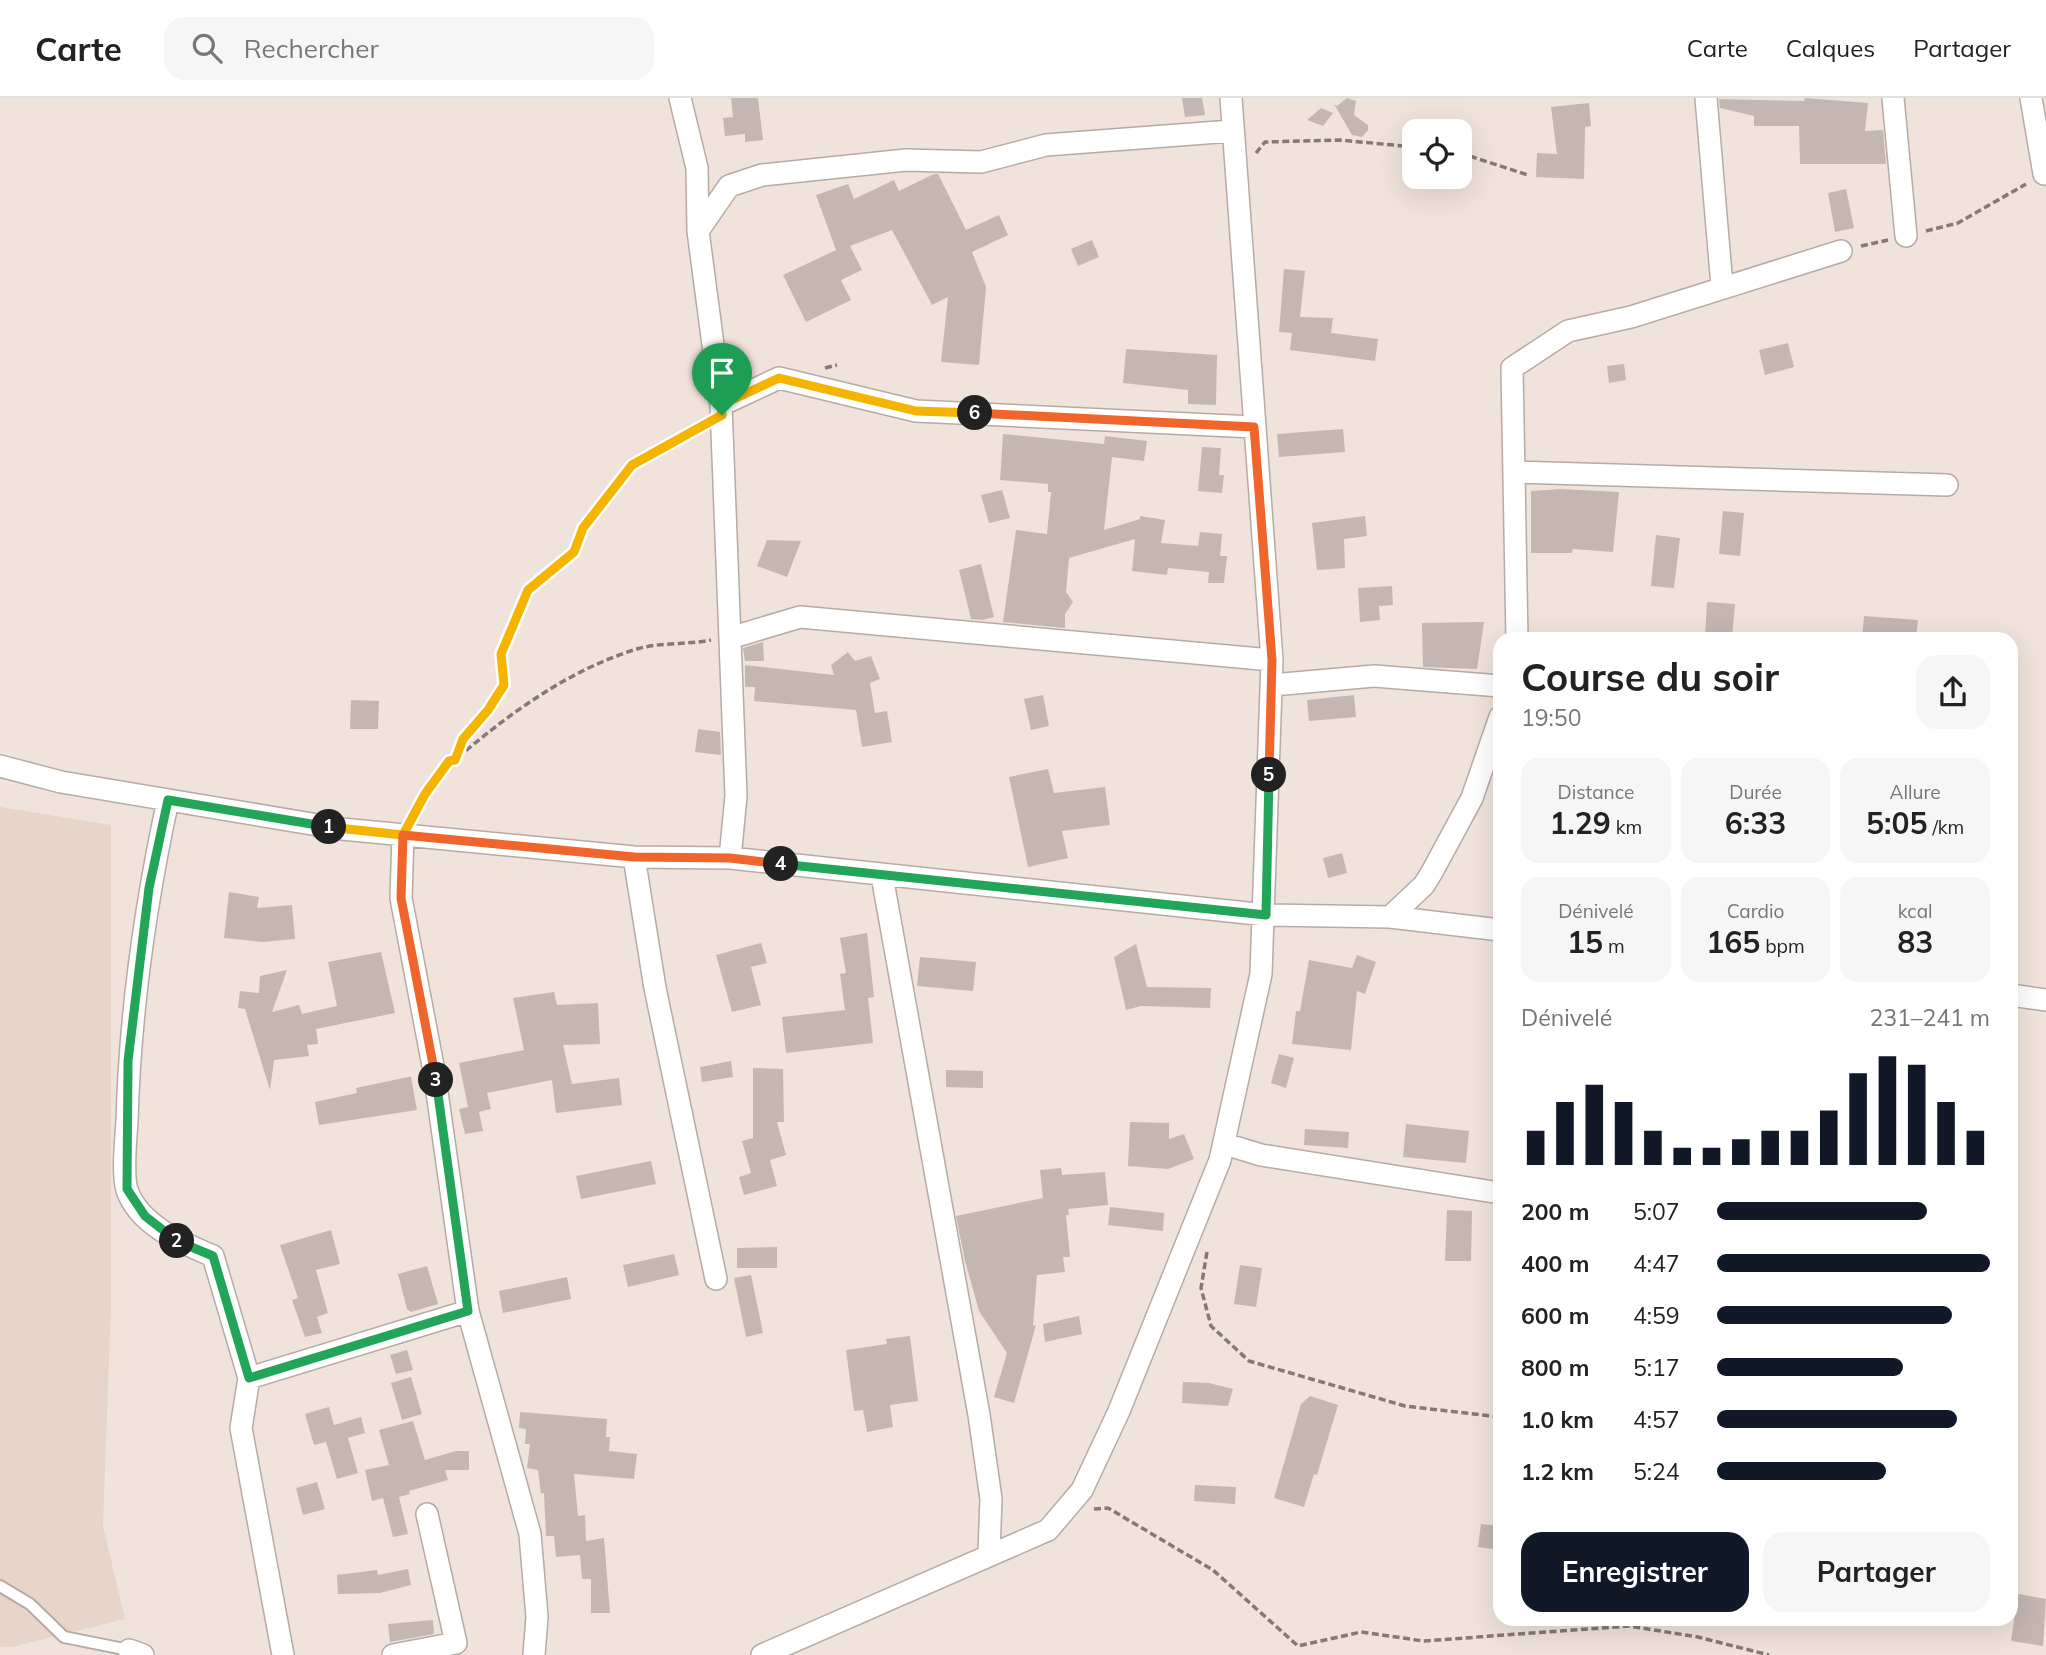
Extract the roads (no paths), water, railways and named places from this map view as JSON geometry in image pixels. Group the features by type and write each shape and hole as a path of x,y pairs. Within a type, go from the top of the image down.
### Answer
{"street":[{"path":"681,98 697,168 698,231 722,410 736,796 730,858"},
{"path":"762,1655 989,1553 1048,1530 1082,1490 1119,1411 1225,1144 1261,974 1266,915 1272,685 1230,98"},
{"path":"1706,98 1722,286"},
{"path":"1893,98 1906,236"},
{"path":"2031,98 2044,174"},
{"path":"698,231 729,186 762,175 906,160 981,162 1046,145 1232,131"},
{"path":"1517,632 1512,368 1568,331 1632,317 1722,286 1841,251"},
{"path":"722,410 779,378 916,411 1254,427"},
{"path":"1515,472 1947,485"},
{"path":"730,638 800,617 1272,660"},
{"path":"1272,685 1374,676 1493,685"},
{"path":"1390,917 1424,885 1432,872 1472,798 1493,737"},
{"path":"0,766 61,782 342,829 634,857 730,858 1266,915 1390,917 1493,929"},
{"path":"168,800 149,888 128,1061 127,1189 145,1216 176,1241 213,1256 249,1378 241,1428 284,1655"},
{"path":"403,835 401,898 434,1071 468,1311 530,1534 537,1616 534,1655"},
{"path":"634,857 655,988 716,1279"},
{"path":"882,876 979,1415 991,1499 989,1553"},
{"path":"2018,996 2046,1000"},
{"path":"1225,1144 1261,1155 1493,1193"},
{"path":"249,1378 468,1311"},
{"path":"393,1655 456,1643 427,1514"}],"lane":[{"path":"0,1586 30,1604 64,1637 136,1653"}]}
